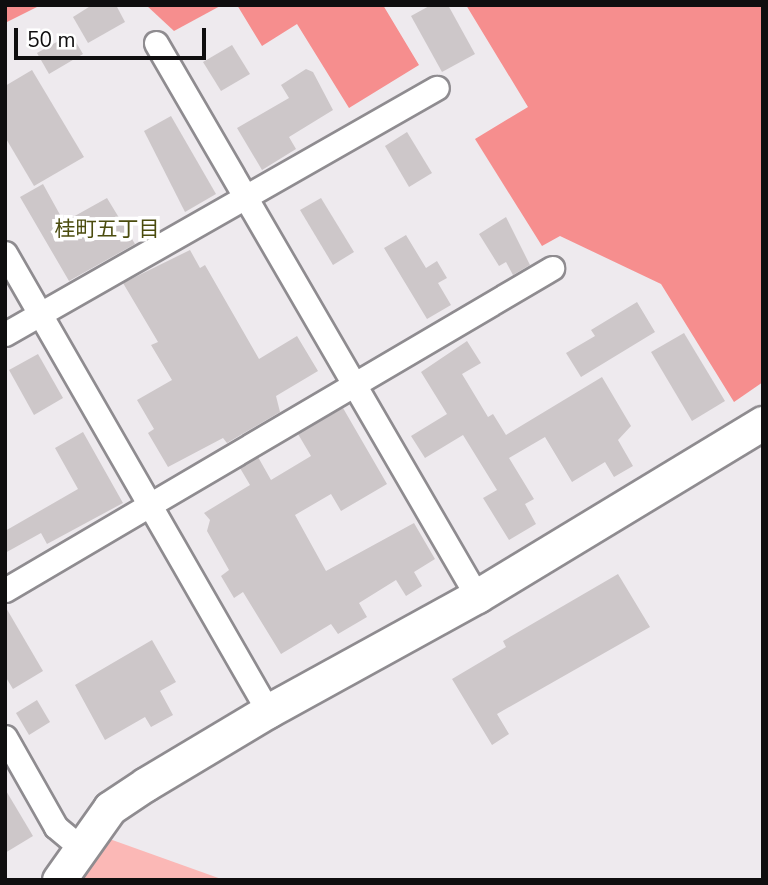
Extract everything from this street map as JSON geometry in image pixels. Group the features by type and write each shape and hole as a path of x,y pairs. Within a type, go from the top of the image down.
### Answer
{"street":[{"path":"156,43 477,596"},
{"path":"5,334 437,88"},
{"path":"5,253 268,711"},
{"path":"5,590 552,268"},
{"path":"60,880 79,846 110,808 268,711 477,596 763,424"},
{"path":"5,737 56,827 79,846"}],"shaded area":[{"path":"5,5 41,5 5,23"},
{"path":"146,5 222,5 174,31"},
{"path":"237,5 383,5 419,65 349,108 297,24 262,46"},
{"path":"466,5 763,5 763,382 734,402 661,284 560,236 542,246 475,139 528,107"},
{"path":"90,832 224,880 59,880"}],"building":[{"path":"92,5 116,5 125,22 88,43 73,17"},
{"path":"431,5 448,5 475,54 442,72 411,16"},
{"path":"71,34 83,54 49,74 37,53"},
{"path":"232,45 250,74 221,91 203,62"},
{"path":"306,69 313,72 333,110 289,137 296,149 262,170 237,128 289,98 281,85"},
{"path":"32,70 84,157 34,186 5,137 5,86"},
{"path":"171,116 216,194 185,212 144,131"},
{"path":"407,132 432,173 409,187 385,146"},
{"path":"43,184 64,222 107,198 135,244 69,281 20,197"},
{"path":"321,198 354,252 333,265 300,210"},
{"path":"506,217 530,265 513,275 506,262 499,266 479,234"},
{"path":"406,235 426,268 437,261 447,278 438,283 451,305 427,319 384,248"},
{"path":"190,250 200,268 205,265 259,359 297,336 318,371 276,396 280,412 227,443 223,438 168,467 148,433 154,429 137,400 172,380 151,345 158,342 123,283"},
{"path":"637,302 655,332 581,377 566,353 595,336 591,330"},
{"path":"684,333 725,401 692,421 651,352"},
{"path":"467,341 481,363 462,374 488,417 493,414 506,435 602,377 631,426 618,440 633,466 614,477 605,462 572,482 545,437 509,458 534,499 525,504 536,524 509,540 483,498 497,490 463,435 425,458 411,436 447,414 421,372"},
{"path":"38,354 63,398 34,415 9,370"},
{"path":"343,408 387,484 341,511 331,494 295,515 326,571 414,523 435,559 414,572 422,586 406,596 396,580 359,603 367,617 338,634 331,624 281,654 243,592 234,598 221,576 229,570 207,531 210,520 204,513 250,485 240,468 258,457 271,480 311,456 298,434"},
{"path":"83,432 123,503 47,544 41,533 5,553 5,531 78,489 55,448"},
{"path":"618,574 650,627 497,714 509,734 492,745 452,679 506,647 503,641"},
{"path":"5,606 43,671 13,689 5,676"},
{"path":"152,640 176,682 160,691 173,715 151,727 145,717 105,740 75,685"},
{"path":"37,700 50,722 29,735 16,713"},
{"path":"5,789 33,836 5,853"}],"district":[{"name":"桂町五丁目","path":"107,229"}]}
